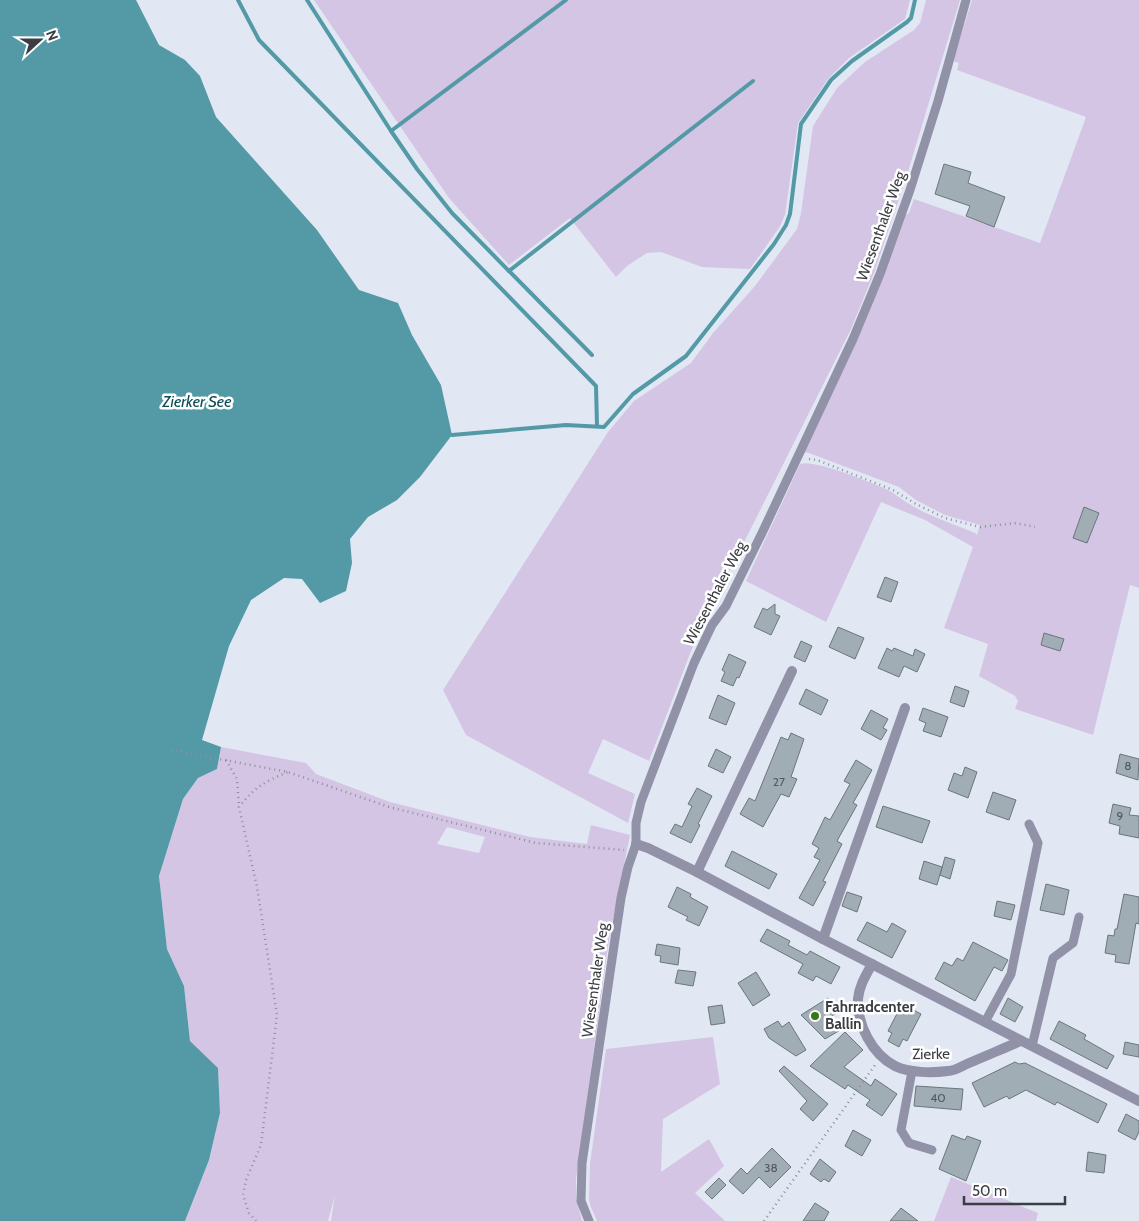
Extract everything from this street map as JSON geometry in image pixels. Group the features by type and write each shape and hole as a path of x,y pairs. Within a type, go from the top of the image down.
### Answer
{"street":[{"path":"697,872 792,671"},
{"path":"823,939 905,708"},
{"path":"636,844 697,872 823,939 1139,1101"},
{"name":"Zierke","path":"872,964 860,989 858,999 860,1018 867,1038 881,1056 896,1066 912,1071 950,1071 1021,1041"}],"lane":[{"name":"Wiesenthaler Weg","path":"589,1221 581,1201 582,1163 621,898 628,867 636,844 636,823 641,802 694,663 712,625 726,606 798,456 853,339 880,274 910,190 938,101 966,0"},
{"path":"985,1022 1011,974 1038,844 1029,824"},
{"path":"1032,1046 1052,958 1073,943 1079,917"},
{"path":"912,1071 901,1130 909,1143 932,1150"}],"path":[{"path":"798,456 817,460 893,490 945,518 980,527 1016,523 1035,527"},
{"path":"171,750 288,772 389,807 536,842 618,849"},
{"path":"226,760 237,779 239,807 257,887 277,1015 262,1145 246,1180 243,1195 250,1213 256,1221"},
{"path":"239,807 252,791 267,780 288,772"},
{"path":"764,1221 881,1056"}],"shaded area":[{"path":"314,0 910,0 905,19 849,58 828,79 798,123 785,215 779,228 750,269 702,267 661,252 647,253 627,266 616,277 570,218 509,265 449,198"},
{"path":"926,0 960,0 906,178 874,273 851,329 696,638 649,761 603,739 588,773 635,794 628,823 466,735 443,690 608,432 634,401 691,363 713,333 755,286 797,229 813,126 837,88 865,62 914,30 920,23"},
{"path":"972,0 1139,0 1139,588 1130,585 1093,735 1015,709 1018,701 1015,696 979,676 988,644 944,628 973,547 925,520 881,502 826,622 746,581 800,464 807,463 830,468 870,482 888,490 926,513 977,535 980,525 945,515 916,500 899,487 809,453 801,452 849,358 870,309 903,213 906,215 909,213 914,199 1040,243 1086,117 957,70 959,63 953,61"},
{"path":"221,747 306,763 316,774 390,802 530,837 587,844 591,825 630,835 609,939 576,1179 576,1197 582,1221 331,1221 335,1195 328,1221 185,1221 209,1160 220,1113 218,1068 190,1041 184,986 167,949 159,876 183,799 198,778 217,769","holes":["447,827 485,837 479,853 437,844"]},
{"path":"713,1037 720,1084 663,1119 661,1172 709,1139 724,1166 695,1193 725,1221 597,1221 589,1199 590,1164 606,1049"},
{"path":"951,1177 1038,1213 1036,1221 934,1221"}],"water":[{"name":"Zierker See","path":"0,0 136,0 159,45 185,60 200,76 216,117 317,230 359,290 398,303 412,335 441,385 452,435 420,477 397,500 368,517 350,539 352,563 346,591 320,603 302,579 284,578 251,600 229,646 202,740 221,747 217,769 198,778 183,799 159,876 167,949 184,986 190,1041 218,1068 220,1113 209,1160 185,1221 0,1221"}],"building":[{"path":"944,164 971,172 968,183 1005,197 994,227 966,216 970,206 935,194"},
{"path":"1084,507 1099,513 1087,543 1073,538"},
{"path":"885,577 898,582 891,602 877,597"},
{"path":"775,604 775,614 780,616 771,635 754,627 763,608 767,610"},
{"path":"838,627 864,638 855,659 829,647"},
{"path":"1044,633 1064,639 1060,651 1041,645"},
{"path":"801,641 812,646 805,662 794,657"},
{"path":"887,648 892,651 894,648 913,656 915,649 925,654 917,672 904,666 899,677 878,668"},
{"path":"729,654 746,662 733,686 721,681 725,672 722,670"},
{"path":"955,686 969,691 964,707 950,702"},
{"path":"806,689 828,700 821,715 799,704"},
{"path":"718,695 735,703 726,725 709,718"},
{"path":"923,708 948,717 941,737 923,731 926,723 919,720"},
{"path":"871,710 888,719 883,728 887,730 881,740 861,729"},
{"path":"791,733 804,739 791,777 797,779 789,797 781,794 763,827 740,814 749,798 755,801 781,737 788,740"},
{"path":"716,749 731,757 723,773 708,766"},
{"path":"1120,754 1139,759 1138,780 1116,773"},
{"path":"856,760 872,770 853,803 857,805 837,841 842,844 823,881 826,882 813,906 799,898 820,860 814,857 819,848 812,844 825,817 830,820 850,784 844,781"},
{"path":"965,767 977,772 968,798 948,790 954,773 962,776"},
{"path":"697,788 712,796 691,843 670,833 675,824 682,827 692,806 688,804"},
{"path":"993,792 1016,800 1009,820 986,812"},
{"path":"1113,804 1131,808 1129,815 1139,816 1139,838 1119,834 1120,826 1109,823"},
{"path":"883,806 930,821 922,843 876,827"},
{"path":"732,851 777,874 769,889 725,866"},
{"path":"945,857 955,860 950,879 940,875"},
{"path":"924,861 942,867 937,885 919,879"},
{"path":"1046,884 1069,890 1064,915 1040,910"},
{"path":"677,887 691,894 690,897 708,907 699,926 686,920 688,917 668,907"},
{"path":"847,892 862,897 857,912 842,906"},
{"path":"1124,894 1139,897 1139,924 1136,923 1129,964 1115,962 1116,955 1105,953 1108,935 1114,936 1115,929 1117,929"},
{"path":"997,901 1015,905 1011,920 994,916"},
{"path":"867,922 887,932 892,923 906,931 892,958 857,940"},
{"path":"767,929 790,941 788,945 807,955 810,951 840,967 831,984 816,976 813,981 798,973 803,964 760,941"},
{"path":"973,942 1008,960 1002,971 994,967 975,1001 935,979 944,962 952,966 957,958 963,961"},
{"path":"657,944 680,948 678,965 660,962 661,956 655,955"},
{"path":"678,970 696,972 693,986 675,983"},
{"path":"756,972 770,995 753,1006 738,983"},
{"name":"Fahrradcenter Ballin","path":"828,998 837,1013 830,1017 842,1029 825,1039 801,1015"},
{"path":"1008,998 1023,1007 1015,1022 1000,1014"},
{"path":"902,1004 921,1014 907,1041 903,1039 899,1047 888,1041 892,1033 888,1031"},
{"path":"722,1005 725,1023 711,1025 708,1007"},
{"path":"778,1021 782,1027 789,1022 806,1050 796,1056 769,1038 764,1029"},
{"path":"1059,1021 1086,1035 1084,1039 1114,1056 1107,1069 1050,1039"},
{"path":"845,1032 863,1050 844,1067 871,1086 875,1079 897,1094 882,1116 866,1105 870,1100 848,1085 845,1089 810,1066"},
{"path":"1125,1042 1139,1045 1139,1057 1123,1054"},
{"path":"1015,1062 1019,1064 1025,1063 1107,1104 1098,1123 1057,1102 1055,1105 1026,1090 1009,1099 1007,1096 984,1107 972,1083"},
{"path":"784,1066 828,1104 813,1121 800,1109 807,1101 779,1071"},
{"path":"916,1086 963,1089 961,1110 914,1106"},
{"path":"1126,1114 1139,1121 1139,1132 1135,1140 1118,1131"},
{"path":"853,1130 871,1140 862,1156 845,1146"},
{"path":"952,1135 965,1140 967,1136 981,1141 966,1181 939,1169"},
{"path":"772,1148 791,1167 770,1188 759,1177 743,1194 729,1181 741,1168 747,1174"},
{"path":"1088,1152 1106,1155 1104,1173 1086,1171"},
{"path":"820,1159 836,1172 829,1182 824,1179 821,1182 810,1174"},
{"path":"719,1178 726,1185 712,1199 705,1192"},
{"path":"815,1203 829,1212 824,1221 803,1221"},
{"path":"901,1208 918,1221 890,1221"}],"waterway":[{"path":"238,0 259,40 596,386 597,426"},
{"path":"307,0 391,131 566,0"},
{"path":"452,435 566,425 604,427 633,394 686,356 774,244 786,225 790,214 801,124 831,80 852,61 911,18 915,0"},
{"path":"391,131 417,169 452,213 509,271 753,81"},
{"path":"509,271 592,355"}],"place":[{"name":"Fahrradcenter Ballin","path":"815,1016"}]}
